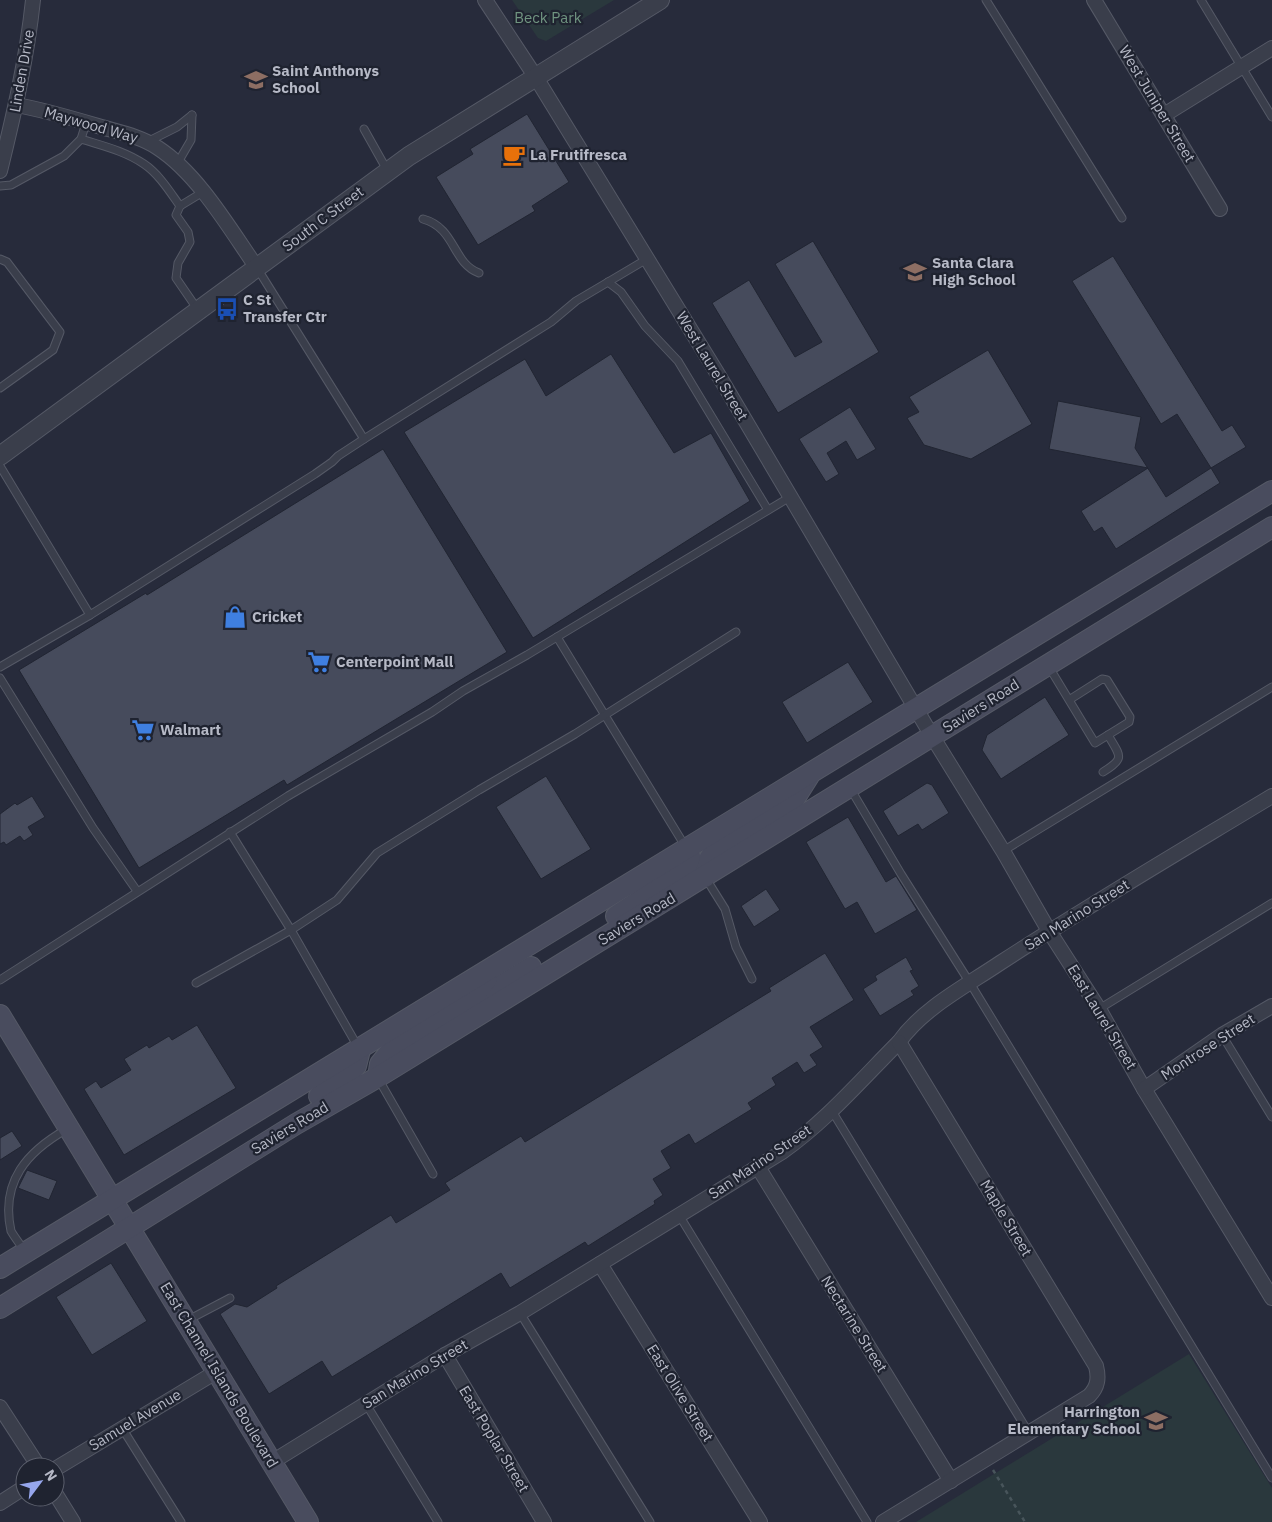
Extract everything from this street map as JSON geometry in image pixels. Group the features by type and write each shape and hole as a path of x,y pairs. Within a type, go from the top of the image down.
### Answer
{"main road":[{"name":"Saviers Road","path":"0,1268 360,1050 686,848 1272,491"},
{"name":"Saviers Road","path":"0,1308 130,1229 272,1139 378,1077 1272,528"},
{"path":"705,877 707,863 713,853 724,844 792,802 812,772"},
{"path":"485,1011 503,984 678,876 687,866 690,856 686,848"},
{"path":"378,1077 380,1064 398,1042 474,995 501,962"},
{"name":"East Channel Islands Boulevard","path":"0,1014 308,1522"},
{"path":"272,1139 293,1113 340,1083 356,1066 360,1050"}],"street":[{"name":"Linden Drive","path":"0,171 17,105 28,44 33,0"},
{"name":"West Laurel Street","path":"485,0 535,76 648,259 932,736"},
{"name":"South C Street","path":"0,456 409,156 660,0"},
{"name":"West Juniper Street","path":"1094,0 1220,209"},
{"path":"1164,115 1272,48"},
{"name":"Maywood Way","path":"17,105 128,134 158,148 177,164 203,192 222,216 257,268"},
{"name":"East Laurel Street","path":"932,736 1003,851 1049,931 1099,1009 1144,1089 1272,1298"},
{"name":"San Marino Street","path":"272,1462 445,1355 520,1313 758,1167 801,1138 832,1111 912,1026 937,1005 1049,931 1272,796"},
{"name":"Montrose Street","path":"1144,1089 1222,1036 1272,1006"},
{"name":"Maple Street","path":"898,1042 1096,1366 1098,1375 1097,1385 1089,1396 1029,1433"},
{"name":"Nectarine Street","path":"758,1167 950,1481"},
{"name":"East Olive Street","path":"600,1264 760,1522"},
{"name":"East Poplar Street","path":"445,1355 544,1522"},
{"name":"Samuel Avenue","path":"65,1463 216,1372"},
{"path":"0,1407 32,1457"},
{"path":"883,1522 1029,1433"},
{"path":"0,1503 15,1494"},
{"path":"64,1507 73,1522"}],"lane":[{"path":"986,0 1122,218"},
{"path":"1201,0 1272,117"},
{"path":"147,142 177,127 192,115 191,140 177,164"},
{"path":"0,186 11,185 64,156 82,139 86,123"},
{"path":"364,129 388,171"},
{"path":"82,139 118,151 145,164 168,188 180,206"},
{"path":"199,311 176,278 178,262 190,242 188,232 176,215 180,206 203,192"},
{"path":"423,219 434,223 444,231 468,267 479,273"},
{"path":"0,258 7,262 60,332 53,350 0,388"},
{"path":"0,667 90,615 316,474 338,456 364,439 551,322 576,302 648,259"},
{"path":"257,268 364,439"},
{"path":"608,282 621,292 645,326 678,361 768,510"},
{"path":"0,466 90,615"},
{"path":"0,980 288,796 432,712 462,692 557,638 790,496"},
{"path":"196,982 291,930 336,900 377,853 605,715 736,632"},
{"path":"557,638 686,848"},
{"path":"1047,665 1096,743 1129,722 1130,717 1107,680 1102,680 1069,700"},
{"path":"0,678 88,820 137,891"},
{"path":"1003,851 1272,687"},
{"path":"1103,772 1119,761 1119,754 1108,736"},
{"path":"850,787 901,874 970,983 1272,1478"},
{"path":"230,832 291,930 360,1050"},
{"path":"705,877 725,909 736,947 752,980"},
{"path":"1099,1009 1272,903"},
{"path":"1222,1036 1272,1117"},
{"path":"378,1077 433,1174"},
{"path":"832,1111 1029,1433"},
{"path":"25,1253 11,1230 5,1208 4,1193 9,1178 19,1163 45,1141 69,1128"},
{"path":"679,1215 867,1522"},
{"path":"186,1322 230,1298"},
{"path":"520,1313 650,1522"},
{"path":"366,1404 438,1522"},
{"path":"122,1427 181,1522"}],"path":[{"path":"986,1459 1025,1522"}],"green space":[{"name":"Beck Park","path":"512,0 614,0 546,41 538,38"},
{"name":"Harrington Elementary School","path":"1189,1354 1272,1488 1272,1522 916,1522"}],"building":[{"path":"527,114 569,182 532,206 535,211 478,245 436,177 473,154 470,149"},
{"path":"813,241 879,352 778,413 712,303 749,280 795,357 822,342 775,264"},
{"path":"1113,256 1222,431 1232,425 1246,447 1211,468 1177,414 1161,424 1072,281"},
{"path":"988,350 1032,424 971,459 924,445 907,418 919,412 909,397"},
{"path":"611,354 674,453 711,433 750,501 533,638 404,432 525,359 546,396"},
{"path":"1058,401 1141,417 1135,448 1148,468 1049,449"},
{"path":"850,407 876,449 857,460 846,441 827,453 839,474 826,482 799,439"},
{"path":"383,449 507,652 287,785 284,780 139,868 19,670 146,593 147,595"},
{"path":"1148,468 1166,497 1211,468 1220,483 1116,549 1102,527 1094,532 1081,511"},
{"path":"848,662 873,702 807,743 782,702"},
{"path":"1045,697 1069,735 1001,779 982,750 987,735"},
{"path":"546,776 591,849 541,879 496,807"},
{"path":"927,783 932,785 949,813 922,830 918,824 898,836 883,811"},
{"path":"32,796 45,817 28,827 33,835 24,841 20,836 6,845 4,842 0,844 0,814 15,803 17,805"},
{"path":"848,817 886,882 896,876 917,910 875,934 857,902 845,909 806,842"},
{"path":"766,889 780,910 754,927 741,906"},
{"path":"825,953 854,1000 810,1027 823,1047 810,1055 817,1065 804,1073 797,1062 772,1078 776,1085 748,1103 752,1109 695,1144 689,1134 661,1151 671,1168 653,1179 663,1195 654,1201 655,1204 588,1246 585,1242 510,1288 501,1273 332,1377 322,1361 269,1394 220,1314 235,1304 247,1307 277,1288 276,1286 391,1215 396,1223 450,1190 445,1183 521,1136 525,1142 771,991 769,988"},
{"path":"906,957 913,970 910,971 919,986 911,991 914,995 880,1016 863,989 877,980 875,976"},
{"path":"197,1025 236,1088 124,1155 84,1089 96,1081 101,1088 131,1070 124,1059 147,1045 149,1048 169,1036 172,1040"},
{"path":"12,1131 22,1146 0,1160 0,1138"},
{"path":"27,1170 57,1181 49,1200 18,1188"},
{"path":"111,1263 147,1321 92,1355 56,1297"}],"place":[{"name":"Saint Anthonys School","path":"256,80"},
{"name":"La Frutifresca","path":"514,155"},
{"name":"Santa Clara High School","path":"915,272"},
{"name":"C St Transfer Ctr","path":"227,309"},
{"name":"Cricket","path":"235,617"},
{"name":"Centerpoint Mall","path":"319,662"},
{"name":"Walmart","path":"143,730"},
{"name":"Harrington Elementary School","path":"1156,1421"}]}
